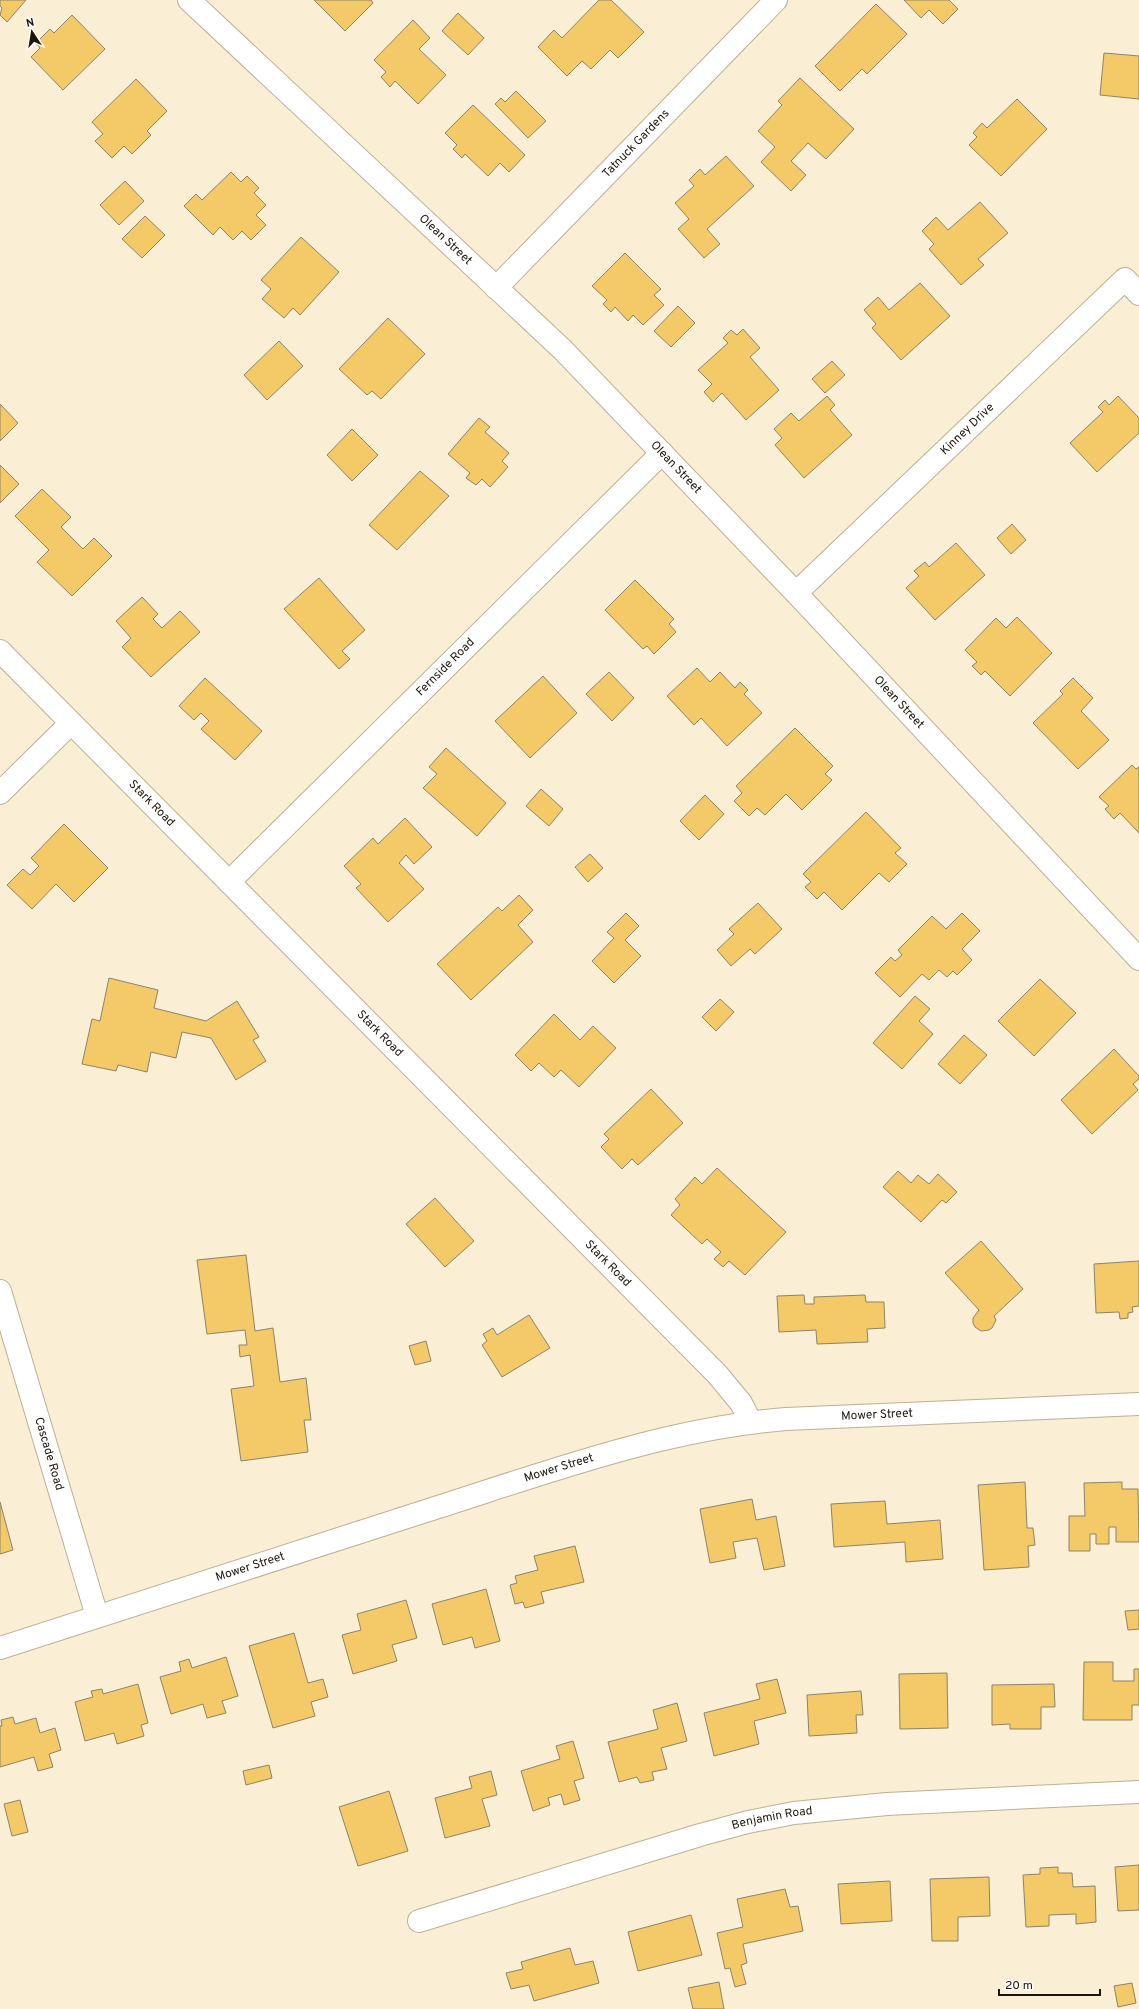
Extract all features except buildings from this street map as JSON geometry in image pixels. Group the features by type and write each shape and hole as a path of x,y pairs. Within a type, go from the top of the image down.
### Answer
{"street":[{"name":"Olean Street","path":"189,0 563,350 796,593 1139,959"},
{"name":"Tatnuck Gardens","path":"496,288 776,0"},
{"name":"Kinney Drive","path":"796,593 1125,279 1139,294"},
{"name":"Fernside Road","path":"229,882 662,453"},
{"name":"Stark Road","path":"0,651 717,1374 741,1403 751,1422"},
{"path":"0,793 71,723"},
{"name":"Cascade Road","path":"0,1291 97,1616"},
{"name":"Mower Street","path":"0,1648 595,1457 688,1433 751,1422 1139,1404"},
{"name":"Benjamin Road","path":"419,1922 700,1835 748,1822 794,1813 887,1804 1139,1792"}]}
